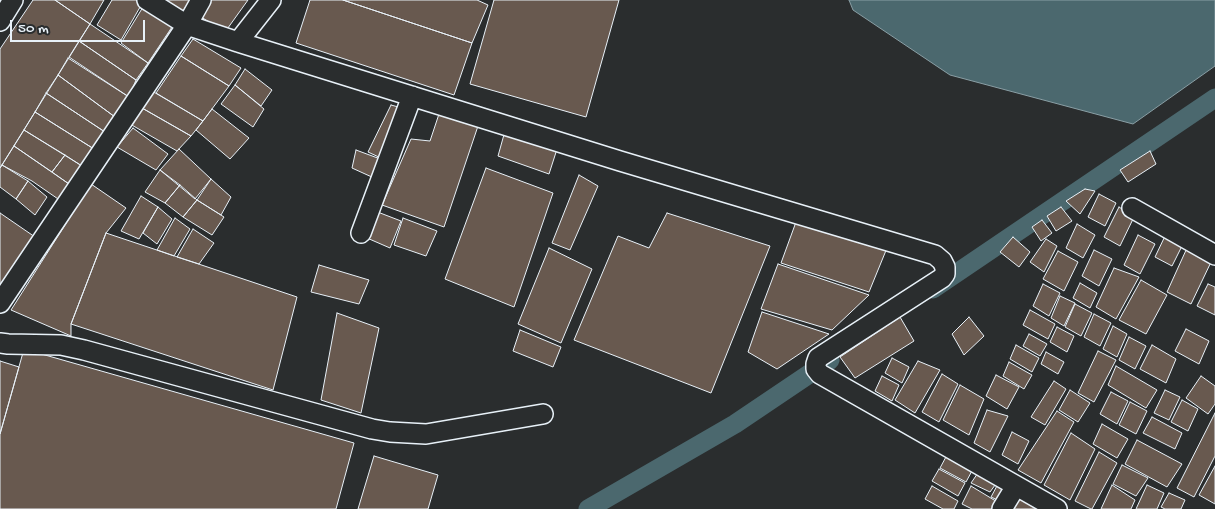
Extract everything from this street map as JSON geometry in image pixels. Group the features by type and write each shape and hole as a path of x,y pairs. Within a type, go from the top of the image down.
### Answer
{"street":[{"path":"0,21 13,0"},
{"path":"147,0 187,25 238,42 620,161 935,255 942,261 945,267 945,274 942,278 818,358 816,369 820,374 1057,509"},
{"path":"0,303 187,25 201,0"},
{"path":"238,42 271,0"},
{"path":"361,233 412,96"},
{"path":"1132,208 1215,255"},
{"path":"0,343 61,345 84,350 372,429 390,432 426,434 543,414"},
{"path":"1002,509 1016,486"}],"water":[{"path":"849,0 1215,0 1215,66 1133,124 950,75 853,10"}],"building":[{"path":"33,0 55,0 90,24 0,168 0,49"},
{"path":"55,0 104,0 90,24"},
{"path":"112,0 140,0 143,2 121,40 97,25"},
{"path":"167,0 190,0 181,14 163,6"},
{"path":"208,0 248,0 225,32 198,15"},
{"path":"310,0 343,0 472,43 454,95 296,43"},
{"path":"343,0 477,0 488,5 472,43"},
{"path":"494,0 619,0 586,117 470,84"},
{"path":"143,7 174,24 148,63 121,43"},
{"path":"90,24 148,63 136,80 79,41"},
{"path":"193,39 241,68 229,86 181,56"},
{"path":"79,41 136,80 129,97 69,57"},
{"path":"181,56 229,86 203,121 156,93"},
{"path":"68,58 129,97 115,117 58,75"},
{"path":"245,69 272,90 261,106 235,85"},
{"path":"58,75 115,117 105,132 46,93"},
{"path":"235,85 264,109 253,127 221,104"},
{"path":"152,91 203,121 191,136 142,108"},
{"path":"46,93 105,132 94,149 35,112"},
{"path":"391,105 402,108 383,159 368,152"},
{"path":"142,108 191,136 177,151 130,124"},
{"path":"212,109 249,138 230,159 196,130"},
{"path":"440,111 479,123 444,227 382,205 411,139 430,141"},
{"path":"35,112 94,149 82,166 24,130"},
{"path":"133,128 168,154 156,170 117,147"},
{"path":"24,130 65,155 52,172 14,146"},
{"path":"505,131 558,146 549,174 498,156"},
{"path":"14,146 69,184 61,201 32,181 2,165"},
{"path":"179,149 211,179 195,199 160,170"},
{"path":"356,150 383,160 374,178 352,168"},
{"path":"1150,151 1156,164 1128,182 1120,170"},
{"path":"65,155 82,166 69,184 52,172"},
{"path":"2,165 28,181 16,199 0,187 0,168"},
{"path":"486,168 553,193 514,307 445,279"},
{"path":"160,170 180,185 165,203 145,192"},
{"path":"579,175 598,186 570,250 552,243"},
{"path":"211,179 231,197 221,215 197,200"},
{"path":"28,181 47,197 35,215 16,199"},
{"path":"91,184 126,208 106,233 71,324 71,336 11,310"},
{"path":"180,185 197,200 183,217 165,203"},
{"path":"1085,189 1095,191 1080,214 1066,201"},
{"path":"1099,194 1116,203 1105,226 1088,217"},
{"path":"141,196 158,207 139,239 121,231"},
{"path":"197,200 224,217 212,235 183,217"},
{"path":"158,207 172,219 157,244 143,233"},
{"path":"1061,207 1072,221 1056,231 1047,216"},
{"path":"1119,207 1134,217 1120,246 1104,237"},
{"path":"375,211 401,221 390,248 367,238"},
{"path":"0,213 35,237 0,285"},
{"path":"667,213 770,246 711,393 574,340 618,236 649,248"},
{"path":"175,218 190,229 174,256 157,250"},
{"path":"403,218 437,231 426,256 394,245"},
{"path":"1042,220 1052,233 1041,241 1032,227"},
{"path":"796,222 887,248 869,292 781,263"},
{"path":"1077,224 1095,235 1083,258 1066,248"},
{"path":"193,229 214,243 199,264 177,257"},
{"path":"106,233 297,297 273,390 71,324"},
{"path":"1166,234 1183,244 1172,266 1155,257"},
{"path":"1138,235 1155,244 1140,274 1124,265"},
{"path":"1013,237 1030,252 1019,267 1000,252"},
{"path":"1046,239 1057,246 1044,272 1030,262"},
{"path":"549,248 592,269 561,343 518,324"},
{"path":"1187,248 1212,260 1191,304 1167,292"},
{"path":"1094,250 1112,259 1099,286 1082,276"},
{"path":"1058,251 1078,262 1064,291 1043,279"},
{"path":"778,264 869,295 832,330 761,309"},
{"path":"319,265 369,280 359,304 311,292"},
{"path":"1114,268 1139,277 1116,319 1096,307"},
{"path":"1141,280 1167,295 1146,334 1119,320"},
{"path":"1080,283 1097,293 1090,308 1073,298"},
{"path":"1043,284 1060,293 1049,316 1033,306"},
{"path":"1208,284 1215,287 1215,315 1197,306"},
{"path":"1060,296 1075,303 1064,326 1051,318"},
{"path":"1075,304 1092,313 1081,336 1065,327"},
{"path":"1030,310 1055,324 1048,339 1023,325"},
{"path":"762,312 829,334 777,369 748,352"},
{"path":"337,313 379,328 361,413 321,400"},
{"path":"1094,314 1111,323 1100,346 1084,337"},
{"path":"900,317 914,341 855,378 840,357"},
{"path":"969,317 984,336 964,355 952,334"},
{"path":"1113,326 1127,334 1117,357 1103,349"},
{"path":"1057,327 1074,336 1067,352 1050,342"},
{"path":"1186,329 1209,341 1199,364 1175,351"},
{"path":"520,330 561,347 553,367 513,351"},
{"path":"1029,334 1047,344 1040,356 1023,346"},
{"path":"1129,337 1146,346 1135,369 1119,360"},
{"path":"1016,345 1039,358 1032,372 1010,359"},
{"path":"1152,345 1176,359 1166,383 1140,369"},
{"path":"24,349 354,443 336,509 0,509 0,434"},
{"path":"1098,351 1116,360 1094,402 1078,393"},
{"path":"1046,352 1064,362 1058,374 1041,364"},
{"path":"892,358 909,367 902,383 885,373"},
{"path":"0,361 19,367 0,434"},
{"path":"918,361 940,370 915,413 895,400"},
{"path":"1009,362 1032,375 1024,389 1003,376"},
{"path":"1116,366 1157,390 1146,408 1108,385"},
{"path":"942,374 958,384 939,422 922,412"},
{"path":"996,375 1019,387 1007,409 986,396"},
{"path":"882,376 899,385 892,401 875,391"},
{"path":"1201,376 1215,386 1215,404 1208,414 1186,398"},
{"path":"1054,381 1066,389 1045,425 1031,417"},
{"path":"960,385 984,399 969,435 943,420"},
{"path":"1070,390 1090,403 1078,422 1059,410"},
{"path":"1165,390 1180,397 1169,420 1154,413"},
{"path":"1111,392 1128,401 1117,424 1100,414"},
{"path":"1182,400 1198,409 1188,431 1171,422"},
{"path":"1130,402 1147,411 1136,434 1119,425"},
{"path":"987,410 1008,416 990,452 974,443"},
{"path":"1057,411 1074,422 1041,483 1018,470"},
{"path":"1215,413 1215,456 1194,497 1177,488"},
{"path":"1152,417 1182,433 1175,449 1143,433"},
{"path":"1102,424 1128,439 1117,458 1093,444"},
{"path":"1012,432 1029,441 1018,464 1002,455"},
{"path":"1071,433 1095,449 1070,500 1044,485"},
{"path":"1137,440 1182,464 1167,487 1125,464"},
{"path":"1099,452 1117,463 1091,509 1075,501"},
{"path":"947,455 973,469 966,482 940,468"},
{"path":"374,456 438,475 428,509 358,509"},
{"path":"1122,465 1148,478 1136,496 1113,484"},
{"path":"1215,466 1215,504 1199,495"},
{"path":"939,469 965,483 958,496 932,481"},
{"path":"980,470 998,481 990,492 971,483"},
{"path":"998,484 1009,491 1002,502 991,497"},
{"path":"1112,485 1135,500 1131,509 1101,509"},
{"path":"1147,485 1164,493 1157,509 1136,509"},
{"path":"932,486 958,501 954,509 943,509 925,499"},
{"path":"971,486 999,503 996,509 972,509 962,504"},
{"path":"1017,492 1043,509 1010,509"},
{"path":"1169,493 1185,500 1181,509 1165,509 1161,507"}],"waterway":[{"path":"933,289 1215,98"},
{"path":"588,509 735,424 830,360"}]}
